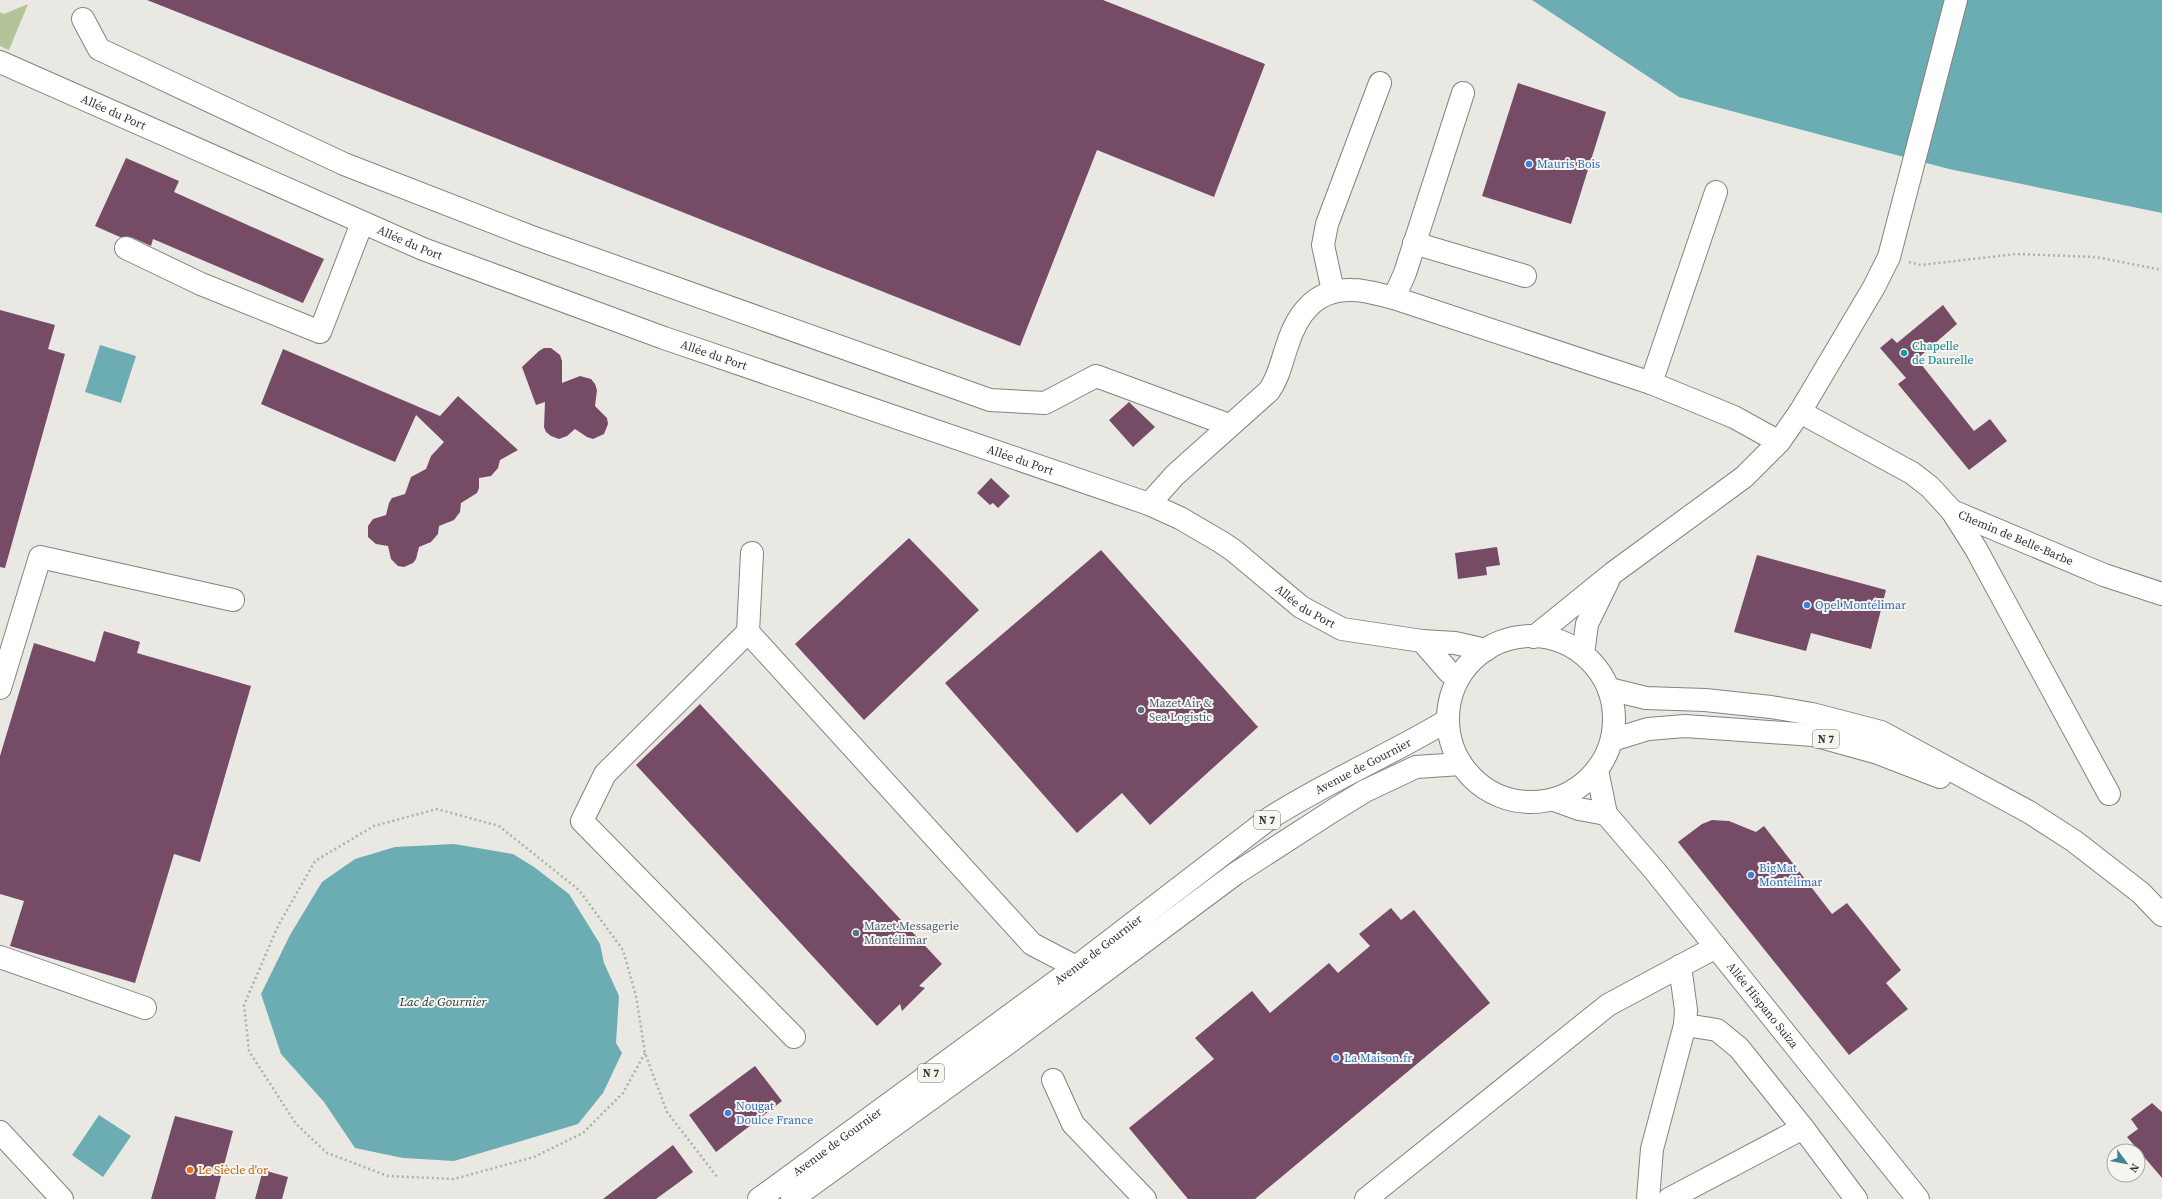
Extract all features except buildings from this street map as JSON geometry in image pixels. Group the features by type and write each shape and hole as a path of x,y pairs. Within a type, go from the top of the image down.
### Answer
{"street":[{"path":"1534,637 1612,573 1744,477 1779,442 1800,412 1874,287 1889,257 1956,0"},
{"path":"83,20 99,49 344,164 529,236 990,400 1045,403 1096,376 1229,425"},
{"name":"Allée du Port","path":"0,62 423,250 657,335 1149,504 1180,518 1227,546 1301,607 1342,629 1422,641 1455,643 1486,650"},
{"path":"1333,292 1323,245 1327,224 1380,82"},
{"path":"1394,298 1414,243 1463,93"},
{"path":"1651,383 1716,192"},
{"path":"126,248 201,284 320,332 362,222"},
{"path":"1414,243 1524,276"},
{"path":"1149,504 1175,474 1229,425 1269,392 1277,379 1287,345 1299,316 1322,295 1333,292 1353,290 1394,298 1651,383 1734,417 1779,442"},
{"name":"Chemin de Belle-Barbe","path":"1800,412 1912,473 1930,487 1952,512 2104,575 2162,594"},
{"path":"1952,512 1976,550 2109,794"},
{"path":"752,553 748,632 605,774 582,821 794,1037"},
{"path":"0,688 40,557 233,600"},
{"path":"1583,654 1587,624 1612,573"},
{"path":"748,632 1032,944 1082,975"},
{"path":"1554,800 1581,786 1597,770 1607,753 1612,740 1614,711 1609,689 1596,667 1583,654 1566,644 1554,639 1534,637 1512,639 1486,650 1471,663 1458,679 1451,698 1448,720 1449,735 1461,764 1470,776 1494,794 1523,802 1554,800 1579,809 1606,814"},
{"path":"1422,641 1449,672 1458,679"},
{"name":"N 7","path":"1609,689 1646,698 1705,700 1771,707 1812,714 1881,732 2029,812 2074,841 2141,893 2162,915"},
{"name":"Avenue de Gournier","path":"792,1199 1082,975 1270,818 1297,800 1414,740 1448,720"},
{"name":"N 7","path":"1612,740 1648,729 1685,726 1813,735 1878,753 2029,812"},
{"name":"Avenue de Gournier","path":"759,1199 1082,975 1234,874 1334,810 1365,791 1416,767 1461,764"},
{"name":"Allée Hispano Suiza","path":"1597,770 1606,814 1648,862 1918,1199"},
{"path":"1366,1199 1608,1005 1716,947"},
{"path":"0,957 145,1008"},
{"path":"1648,1199 1652,1149 1685,1025 1686,1010 1680,966"},
{"path":"1685,1025 1717,1030 1739,1048 1803,1128 1856,1199"},
{"path":"1053,1080 1073,1124 1145,1199"},
{"path":"1669,1199 1803,1128"},
{"path":"0,1132 62,1199"}],"path":[{"path":"1889,257 1921,265 2016,254 2096,257 2162,270"},
{"path":"645,1053 623,1093 583,1133 534,1157 454,1179 388,1176 327,1153 296,1124 249,1050 244,1005 278,926 315,861 374,826 437,809 499,826 579,890 624,950 636,996 645,1053 667,1112 718,1178"}],"green space":[{"path":"28,4 9,50 0,46 0,12 4,14"}],"water":[{"path":"1532,0 2162,0 2162,213 1949,169 1679,97"},
{"path":"100,345 136,356 121,403 85,392"},
{"name":"Lac de Gournier","path":"454,844 513,854 534,867 569,894 600,944 604,963 619,996 616,1043 622,1053 603,1093 578,1124 454,1161 403,1158 355,1148 324,1102 281,1054 261,994 290,935 322,882 355,859 395,847"},
{"path":"99,1115 131,1136 103,1177 72,1155"}],"place":[{"name":"Mauris Bois","path":"1529,164"},
{"name":"Chapelle de Daurelle","path":"1904,353"},
{"name":"Opel Montélimar","path":"1807,605"},
{"name":"Mazet Air & Sea Logistic","path":"1141,710"},
{"name":"BigMat Montélimar","path":"1751,875"},
{"name":"Mazet Messagerie Montélimar","path":"856,933"},
{"name":"La Maison.fr","path":"1336,1058"},
{"name":"Nougat Doulce France","path":"728,1113"},
{"name":"Le Siècle d'or","path":"190,1170"}]}
